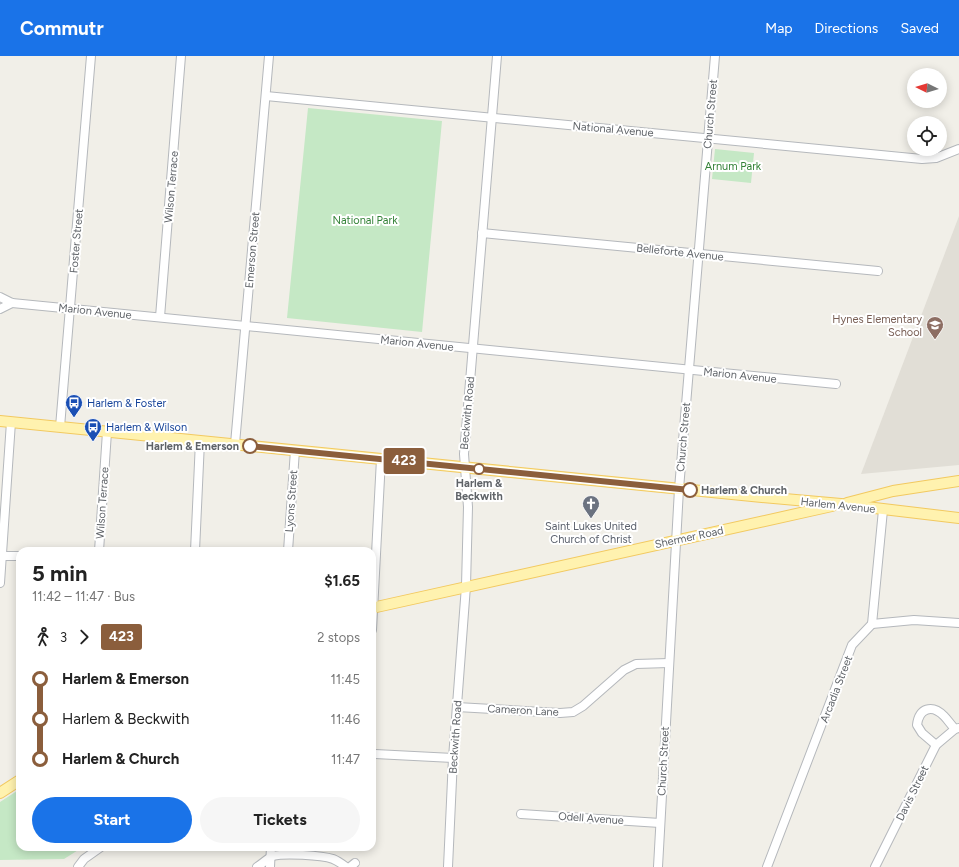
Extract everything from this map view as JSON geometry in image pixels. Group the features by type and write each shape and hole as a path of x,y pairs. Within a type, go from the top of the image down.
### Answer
{"main road":[{"name":"Harlem Avenue","path":"0,421 841,504 959,518"},
{"name":"Shermer Road","path":"376,606 841,504 893,491 959,481"},
{"path":"0,793 16,783"}],"street":[{"name":"Foster Street","path":"60,427 92,56"},
{"name":"Wilson Terrace","path":"160,317 181,56"},
{"name":"Emerson Street","path":"235,444 269,56"},
{"name":"Beckwith Road","path":"448,867 453,758 466,586 468,507 464,454 497,56"},
{"name":"Church Street","path":"658,867 679,489 715,56"},
{"name":"National Avenue","path":"266,96 922,159 936,158 959,149"},
{"name":"Belleforte Avenue","path":"482,233 878,271"},
{"name":"Marion Avenue","path":"0,297 12,303 836,384"},
{"path":"0,309 12,303"},
{"path":"0,583 3,485 10,422"},
{"name":"Wilson Terrace","path":"99,547 107,432"},
{"path":"195,547 200,441"},
{"name":"Lyons Street","path":"288,547 295,450"},
{"path":"376,552 381,459"},
{"path":"883,510 872,624 914,620 959,623"},
{"path":"2,556 16,556"},
{"name":"Arcadia Street","path":"767,867 852,645 872,624"},
{"name":"Cameron Lane","path":"457,707 560,713 573,712 583,706 624,670 636,664 669,662"},
{"path":"936,745 922,733 917,725 918,717 922,712 929,709 938,711 957,728"},
{"name":"Davis Street","path":"876,867 936,745 957,728"},
{"path":"376,754 453,758"},
{"name":"Odell Avenue","path":"521,814 660,823"},
{"path":"78,867 84,858 95,851"},
{"path":"270,867 271,851"},
{"path":"257,867 264,863 270,856 281,855 320,856 332,859 346,867"}],"shaded area":[{"name":"Hynes Elementary School","path":"959,216 959,465 861,474"}],"green space":[{"name":"National Park","path":"308,108 442,121 422,332 287,318"},
{"name":"Arnum Park","path":"715,149 754,153 751,183 712,179"},
{"path":"16,792 16,851 77,851 64,859 0,860 0,802"}],"bus line":[{"name":"423","path":"250,446 690,490"}],"place":[{"name":"Hynes Elementary School","path":"935,340"},
{"name":"Harlem & Foster","path":"74,418"},
{"name":"Harlem & Wilson","path":"93,442"},
{"name":"Harlem & Emerson","path":"250,446"},
{"name":"Harlem & Beckwith","path":"479,469"},
{"name":"Harlem & Church","path":"690,490"},
{"name":"Saint Lukes United Church of Christ","path":"591,519"}]}
